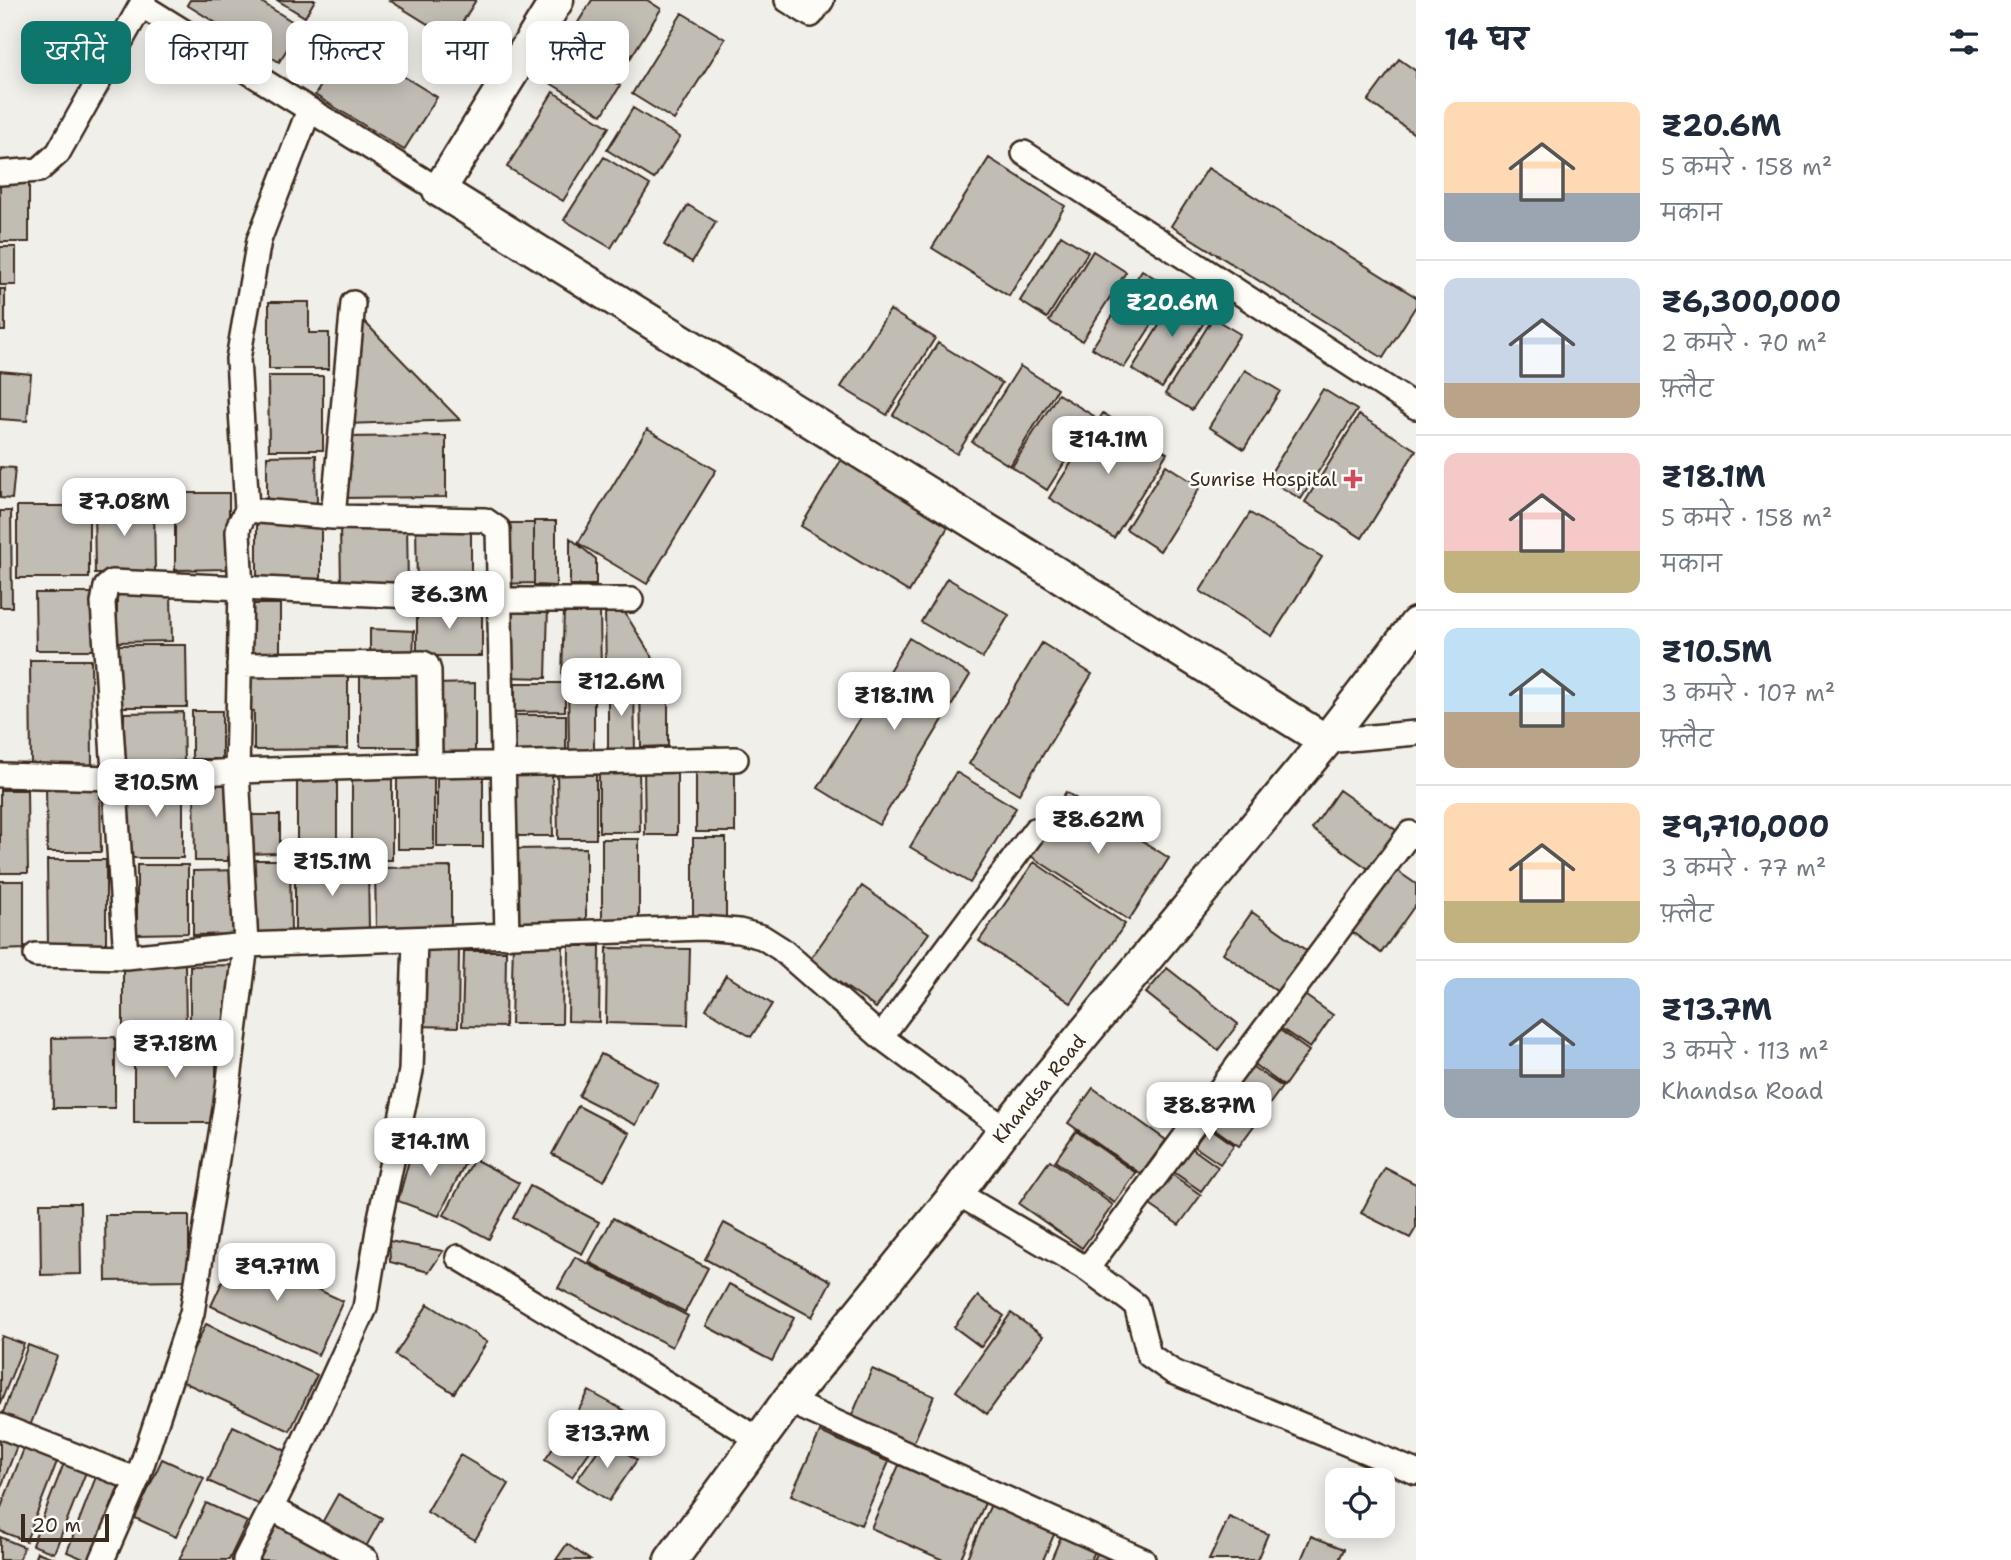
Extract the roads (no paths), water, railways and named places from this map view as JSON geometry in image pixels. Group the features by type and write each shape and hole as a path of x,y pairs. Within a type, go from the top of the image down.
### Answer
{"street":[{"path":"439,190 557,0"},
{"path":"786,0 811,15 822,0"},
{"path":"0,173 39,170 58,153 143,3 309,110 1326,741 1416,733"},
{"path":"102,1560 137,1480 192,1313 226,1103 246,945 237,771 241,589 238,532 247,510 238,359 259,240 309,110"},
{"path":"1024,153 1416,407"},
{"path":"333,517 353,303"},
{"path":"247,510 333,517 485,520 498,529 507,936"},
{"path":"126,957 103,603 106,587 112,582 498,600 631,600"},
{"name":"Khandsa Road","path":"671,1560 788,1401 957,1193 1005,1129 1326,741 1416,624"},
{"path":"239,665 427,665 430,765"},
{"path":"0,775 113,778 430,765 736,760"},
{"path":"881,1037 1035,830"},
{"path":"1087,1269 1410,833"},
{"path":"36,955 126,957 246,945 702,928 739,931 762,937 781,949 881,1037 1005,1129"},
{"path":"245,1560 365,1308 380,1218 411,1071 415,939"},
{"path":"957,1193 1087,1269 1136,1305 1149,1355 1173,1372 1416,1472"},
{"path":"458,1257 760,1440"},
{"path":"788,1401 1143,1560"},
{"path":"0,1426 137,1480"},
{"path":"271,1508 366,1560"}],"place":[{"name":"Sunrise Hospital","path":"1353,479"}]}
